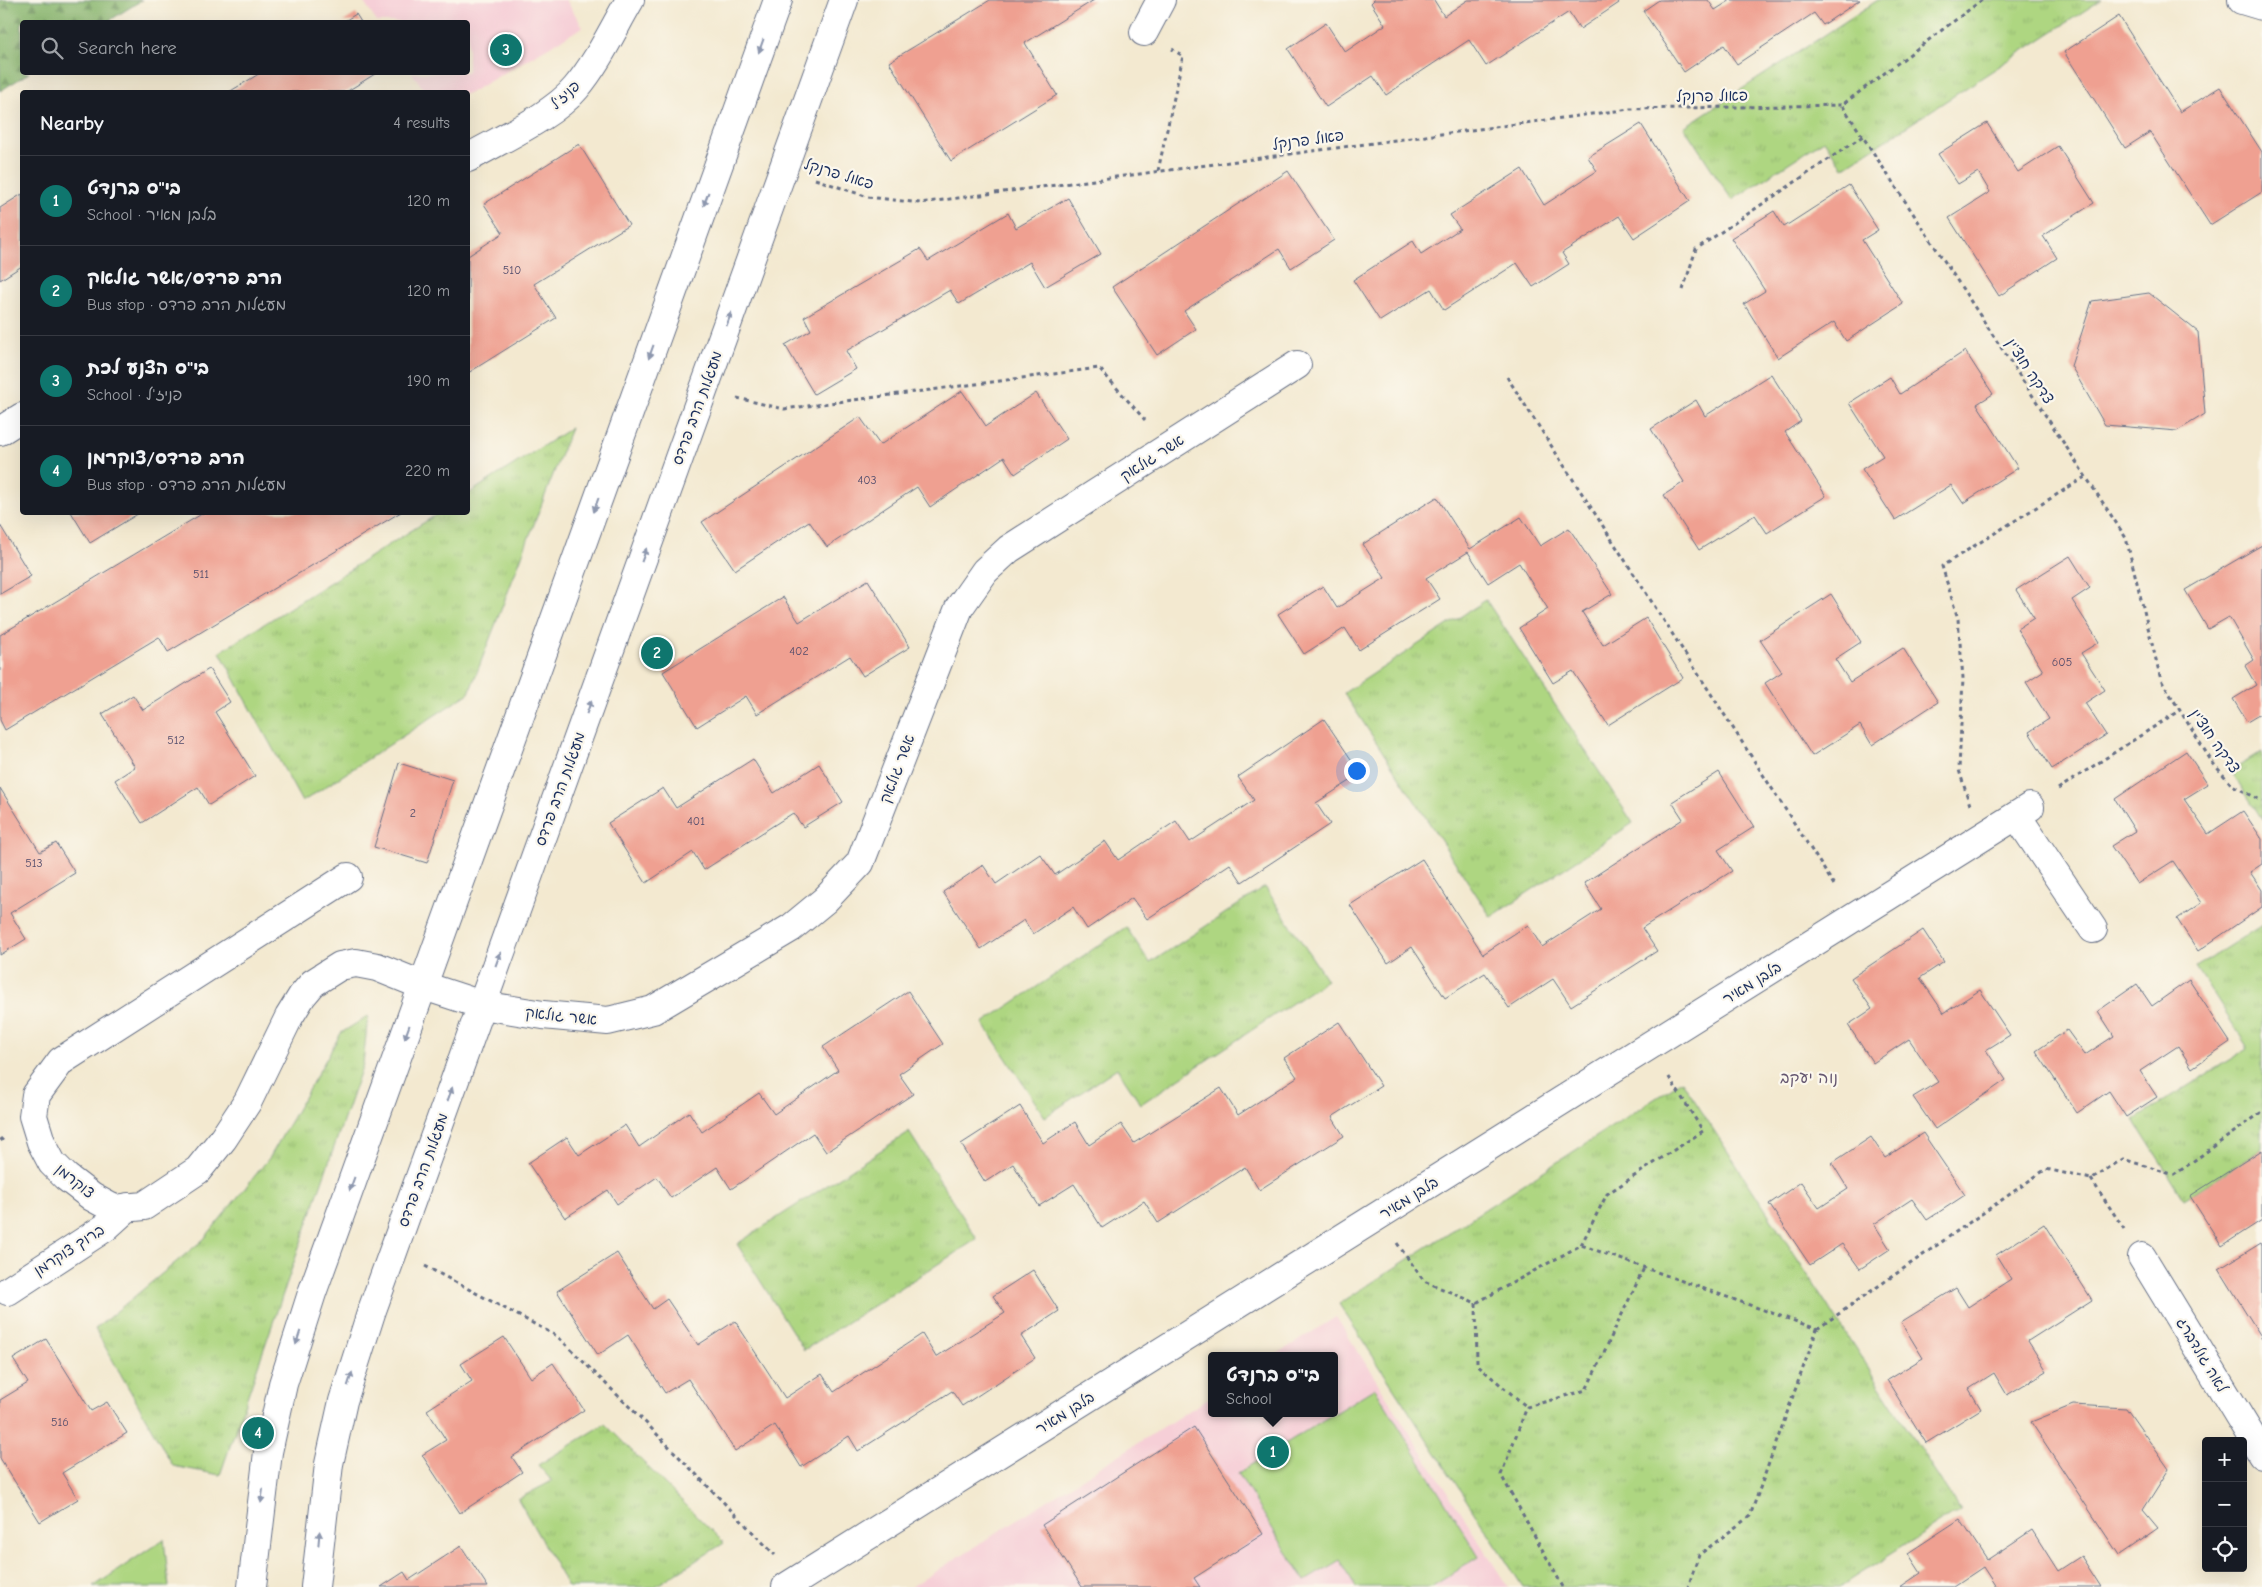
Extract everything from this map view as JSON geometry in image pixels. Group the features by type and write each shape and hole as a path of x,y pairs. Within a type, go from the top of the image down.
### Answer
{"street":[{"name":"פניז'ל","path":"470,157 558,105 575,89 593,64 630,0"},
{"path":"252,1587 268,1452 283,1384 312,1292 424,986 778,0"},
{"name":"מעגלות הרב פרדס","path":"315,1587 328,1464 343,1400 394,1249 844,0"},
{"path":"1144,32 1161,0"},
{"path":"2242,0 2262,6"},
{"name":"אשר גולאק","path":"424,986 482,1005 543,1015 608,1021 653,1010 791,928 825,900 860,863 959,608 984,571 1009,549 1297,365"},
{"path":"0,430 20,418"},
{"path":"2024,811 2092,930"},
{"name":"בלבן מאיר","path":"793,1583 2024,811"},
{"name":"צוקרמן","path":"348,877 61,1061 36,1095 34,1116 41,1142 52,1163 92,1197 114,1209 144,1206 198,1170 223,1139 248,1101 290,1017 313,983 340,966 356,963 377,967 424,986"},
{"name":"ברוך צוקרמן","path":"8,1291 106,1227 128,1207"},
{"name":"לאה גולדברג","path":"2142,1257 2262,1454"}],"path":[{"path":"1842,105 1982,0"},
{"path":"1144,32 1183,56 1158,172"},
{"name":"פאול פרנקל","path":"783,168 868,197 920,203 1630,109 1842,105"},
{"name":"צדקה חוצ'ין","path":"1842,105 2126,538 2161,680 2212,762 2232,785 2262,801"},
{"path":"1683,290 1696,249 1863,136"},
{"path":"703,390 784,409 1099,368 1169,447"},
{"path":"1507,376 1855,918"},
{"path":"1981,838 1959,770 1963,678 1958,619 1942,566 2085,477"},
{"path":"2024,811 2180,710"},
{"path":"1476,1304 1581,1245 1607,1194 1703,1131 1650,1047"},
{"path":"2091,1179 2123,1159 2174,1175 2262,1112"},
{"path":"1688,1587 1699,1555 1750,1516 1817,1329 2046,1168 2091,1179 2142,1257"},
{"path":"1378,1217 1424,1280 1476,1304"},
{"path":"1581,1245 1817,1329"},
{"path":"394,1249 557,1336 646,1423 793,1583"},
{"path":"1527,1406 1586,1390 1644,1268"},
{"path":"1476,1304 1477,1365 1527,1406"},
{"path":"1527,1406 1501,1475 1563,1587"}],"shaded area":[{"path":"362,0 566,0 583,27 470,93 470,90 425,90 413,75 470,75 470,20 376,20"},
{"path":"1336,1317 1508,1587 911,1587 1208,1399 1208,1417 1338,1417 1338,1352 1280,1352"}],"green space":[{"path":"0,0 142,0 110,20 20,20 20,75 26,75 0,91"},
{"path":"1878,0 2101,0 1843,168 1824,140 1732,200 1684,127"},
{"path":"571,428 469,693 302,802 220,652 436,515 470,515 470,493"},
{"path":"1486,600 1633,823 1491,917 1344,693"},
{"path":"2262,752 2262,819 2231,771"},
{"path":"1265,887 1327,980 1141,1104 1117,1068 1045,1117 983,1023 1126,927 1150,963"},
{"path":"2262,925 2262,1149 2184,1199 2134,1120 2248,1048 2196,967"},
{"path":"368,1016 363,1064 220,1475 173,1466 95,1329 204,1239 270,1157 341,1033"},
{"path":"1682,1081 1960,1510 1840,1587 1523,1587 1339,1304"},
{"path":"909,1132 977,1239 804,1350 737,1244"},
{"path":"1375,1388 1479,1557 1431,1587 1356,1587 1340,1560 1305,1581 1238,1473 1328,1417 1338,1417 1338,1411"},
{"path":"605,1424 724,1543 654,1587 568,1587 518,1499 552,1481 538,1465"},
{"path":"164,1539 169,1587 93,1587"}],"building":[{"path":"990,0 1094,0 1025,43 1057,95 951,161 889,62"},
{"path":"1374,0 1434,0 1444,16 1468,0 1617,0 1619,3 1580,29 1569,12 1486,66 1469,40 1386,95 1373,76 1326,107 1288,49 1326,23 1345,52 1385,25 1371,3"},
{"path":"1659,0 1708,0 1715,10 1731,0 1860,0 1823,25 1814,13 1737,64 1724,45 1684,72 1643,11"},
{"path":"356,14 360,20 346,20"},
{"path":"2119,16 2180,112 2220,87 2262,152 2262,192 2210,225 2150,132 2125,148 2064,52"},
{"path":"257,75 373,75 349,90 232,90"},
{"path":"1987,123 2018,172 2058,146 2094,203 2043,236 2057,258 1999,296 1949,218 1990,192 1978,172 1958,184 1938,154"},
{"path":"1641,124 1690,201 1634,238 1619,216 1562,253 1569,264 1533,287 1517,263 1444,310 1431,289 1380,321 1353,280 1413,241 1421,254 1460,229 1450,215 1522,169 1544,205 1597,171 1588,157"},
{"path":"579,144 629,225 534,284 556,318 470,372 470,255 503,233 484,204"},
{"path":"1288,171 1334,240 1291,268 1279,249 1184,311 1196,329 1157,355 1112,287"},
{"path":"1849,185 1878,230 1862,240 1903,304 1846,341 1834,322 1778,358 1744,304 1765,291 1731,238 1774,211 1784,227"},
{"path":"20,195 20,267 0,280 0,208"},
{"path":"1068,198 1101,254 1045,287 1030,262 959,304 950,290 846,351 856,369 814,394 785,345 811,330 804,317 920,249 928,261 1008,213 1016,228"},
{"path":"2149,293 2198,332 2205,414 2177,431 2105,425 2071,366 2092,301"},
{"path":"1965,351 1993,394 1977,404 2018,468 1963,503 1951,485 1895,520 1862,469 1883,456 1849,403 1890,377 1900,394"},
{"path":"1771,374 1801,421 1785,432 1826,496 1767,533 1755,515 1699,550 1664,495 1684,482 1651,429 1696,400 1705,416"},
{"path":"962,391 986,426 1036,393 1067,439 1015,474 1004,457 930,507 917,487 827,547 809,521 735,570 702,522 860,417 880,445"},
{"path":"1437,497 1470,549 1521,517 1540,546 1569,528 1612,594 1582,612 1603,645 1646,618 1683,678 1608,725 1573,671 1553,683 1519,628 1548,609 1519,563 1488,583 1468,552 1426,578 1440,599 1359,650 1345,628 1304,654 1278,614 1323,586 1337,608 1385,578 1363,544"},
{"path":"73,515 136,515 90,543"},
{"path":"200,515 396,515 168,652 159,637 5,730 0,720 0,635"},
{"path":"0,525 31,576 0,594"},
{"path":"2262,545 2262,713 2247,722 2233,699 2256,685 2245,666 2254,660 2229,617 2208,629 2185,590"},
{"path":"2070,556 2090,588 2072,600 2099,642 2081,653 2105,690 2085,703 2106,735 2052,769 2029,732 2049,719 2026,682 2043,671 2017,629 2034,618 2016,590"},
{"path":"868,580 910,647 863,676 850,656 757,714 746,696 697,727 663,672 783,597 799,622"},
{"path":"1831,594 1861,642 1835,659 1850,682 1903,648 1938,702 1872,745 1860,725 1812,756 1765,683 1782,672 1760,640"},
{"path":"209,669 230,702 215,712 255,776 209,805 198,787 142,823 115,780 135,767 102,714 133,695 143,710"},
{"path":"1324,719 1361,774 1316,803 1330,824 1242,882 1230,864 1147,919 1132,898 1087,929 1073,907 1033,934 1024,920 981,949 943,892 983,865 996,884 1040,854 1055,875 1105,841 1118,860 1176,821 1190,842 1254,800 1238,777"},
{"path":"2186,751 2208,784 2184,799 2208,834 2243,811 2262,839 2262,864 2250,872 2262,890 2262,907 2198,951 2177,919 2201,903 2173,861 2137,884 2111,846 2135,831 2115,799"},
{"path":"753,759 774,793 819,764 843,802 803,827 793,813 704,870 693,852 646,883 608,823 663,788 676,808"},
{"path":"399,763 453,780 427,863 374,847"},
{"path":"1719,772 1754,827 1718,850 1732,871 1642,928 1657,951 1571,1006 1553,979 1509,1008 1485,973 1445,998 1412,947 1388,963 1350,905 1422,859 1483,954 1528,925 1542,947 1601,909 1584,883 1683,819 1672,802"},
{"path":"0,788 40,852 56,843 75,873 10,913 26,939 0,955"},
{"path":"1923,930 1944,962 1920,978 1944,1013 1980,990 2010,1035 1986,1050 2006,1080 1935,1129 1913,1097 1938,1082 1909,1039 1873,1063 1848,1025 1872,1009 1851,978"},
{"path":"2189,980 2230,1042 2192,1068 2178,1046 2140,1071 2157,1097 2126,1117 2109,1091 2077,1113 2036,1051 2067,1030 2085,1055 2114,1036 2098,1011 2137,984 2152,1006"},
{"path":"908,991 943,1044 899,1074 913,1094 826,1152 813,1133 731,1189 717,1167 671,1198 657,1177 617,1204 608,1190 565,1218 528,1163 567,1137 579,1155 625,1125 639,1147 689,1112 702,1132 759,1093 774,1114 838,1070 823,1047"},
{"path":"1339,1022 1381,1086 1332,1117 1344,1136 1259,1190 1245,1167 1158,1223 1144,1201 1102,1228 1074,1184 1039,1206 1013,1164 985,1182 961,1144 1020,1106 1043,1143 1075,1122 1089,1145 1121,1124 1134,1143 1221,1088 1238,1115 1297,1077 1284,1058"},
{"path":"1923,1133 1965,1195 1927,1220 1912,1199 1874,1224 1890,1249 1860,1269 1842,1244 1810,1265 1769,1204 1801,1182 1819,1208 1848,1189 1832,1163 1871,1137 1885,1158"},
{"path":"2262,1150 2262,1220 2222,1246 2190,1196"},
{"path":"2044,1224 2092,1300 2028,1341 2047,1371 2007,1395 1994,1373 1969,1389 1981,1409 1926,1443 1887,1380 1923,1358 1901,1322 1956,1288 1968,1307 2011,1279 1996,1255"},
{"path":"2261,1243 2262,1245 2262,1338 2219,1269"},
{"path":"617,1253 653,1309 667,1299 698,1345 735,1321 785,1398 822,1374 834,1392 922,1334 936,1357 1005,1313 993,1296 1033,1270 1059,1311 1021,1336 1035,1358 962,1406 952,1391 858,1451 849,1436 801,1467 775,1425 735,1451 688,1379 665,1393 628,1335 598,1355 557,1291"},
{"path":"504,1337 531,1378 553,1363 584,1410 512,1457 522,1472 460,1513 422,1455 446,1440 427,1410 472,1381 461,1364"},
{"path":"46,1339 91,1411 107,1402 127,1433 62,1473 78,1499 40,1522 0,1458 0,1400 28,1383 13,1359"},
{"path":"2073,1405 2126,1408 2169,1469 2143,1510 2158,1528 2119,1555 2031,1422"},
{"path":"1194,1427 1263,1534 1194,1578 1200,1587 1082,1587 1042,1525"},
{"path":"1960,1519 1987,1560 2032,1530 2058,1571 2081,1556 2101,1587 1996,1587 1983,1567 1953,1587 1900,1587 1921,1573 1908,1553"},
{"path":"461,1546 488,1587 381,1587 404,1572 409,1580"}],"place":[{"name":"בי\"ס הצנע לכת","path":"506,50"},
{"name":"הרב פרדס/אשר גולאק","path":"657,653"},
{"name":"הרב פרדס/צוקרמן","path":"258,1433"},
{"name":"בי\"ס ברנדט","path":"1273,1452"}],"district":[{"name":"נוה יעקב","path":"1809,1078"}]}
